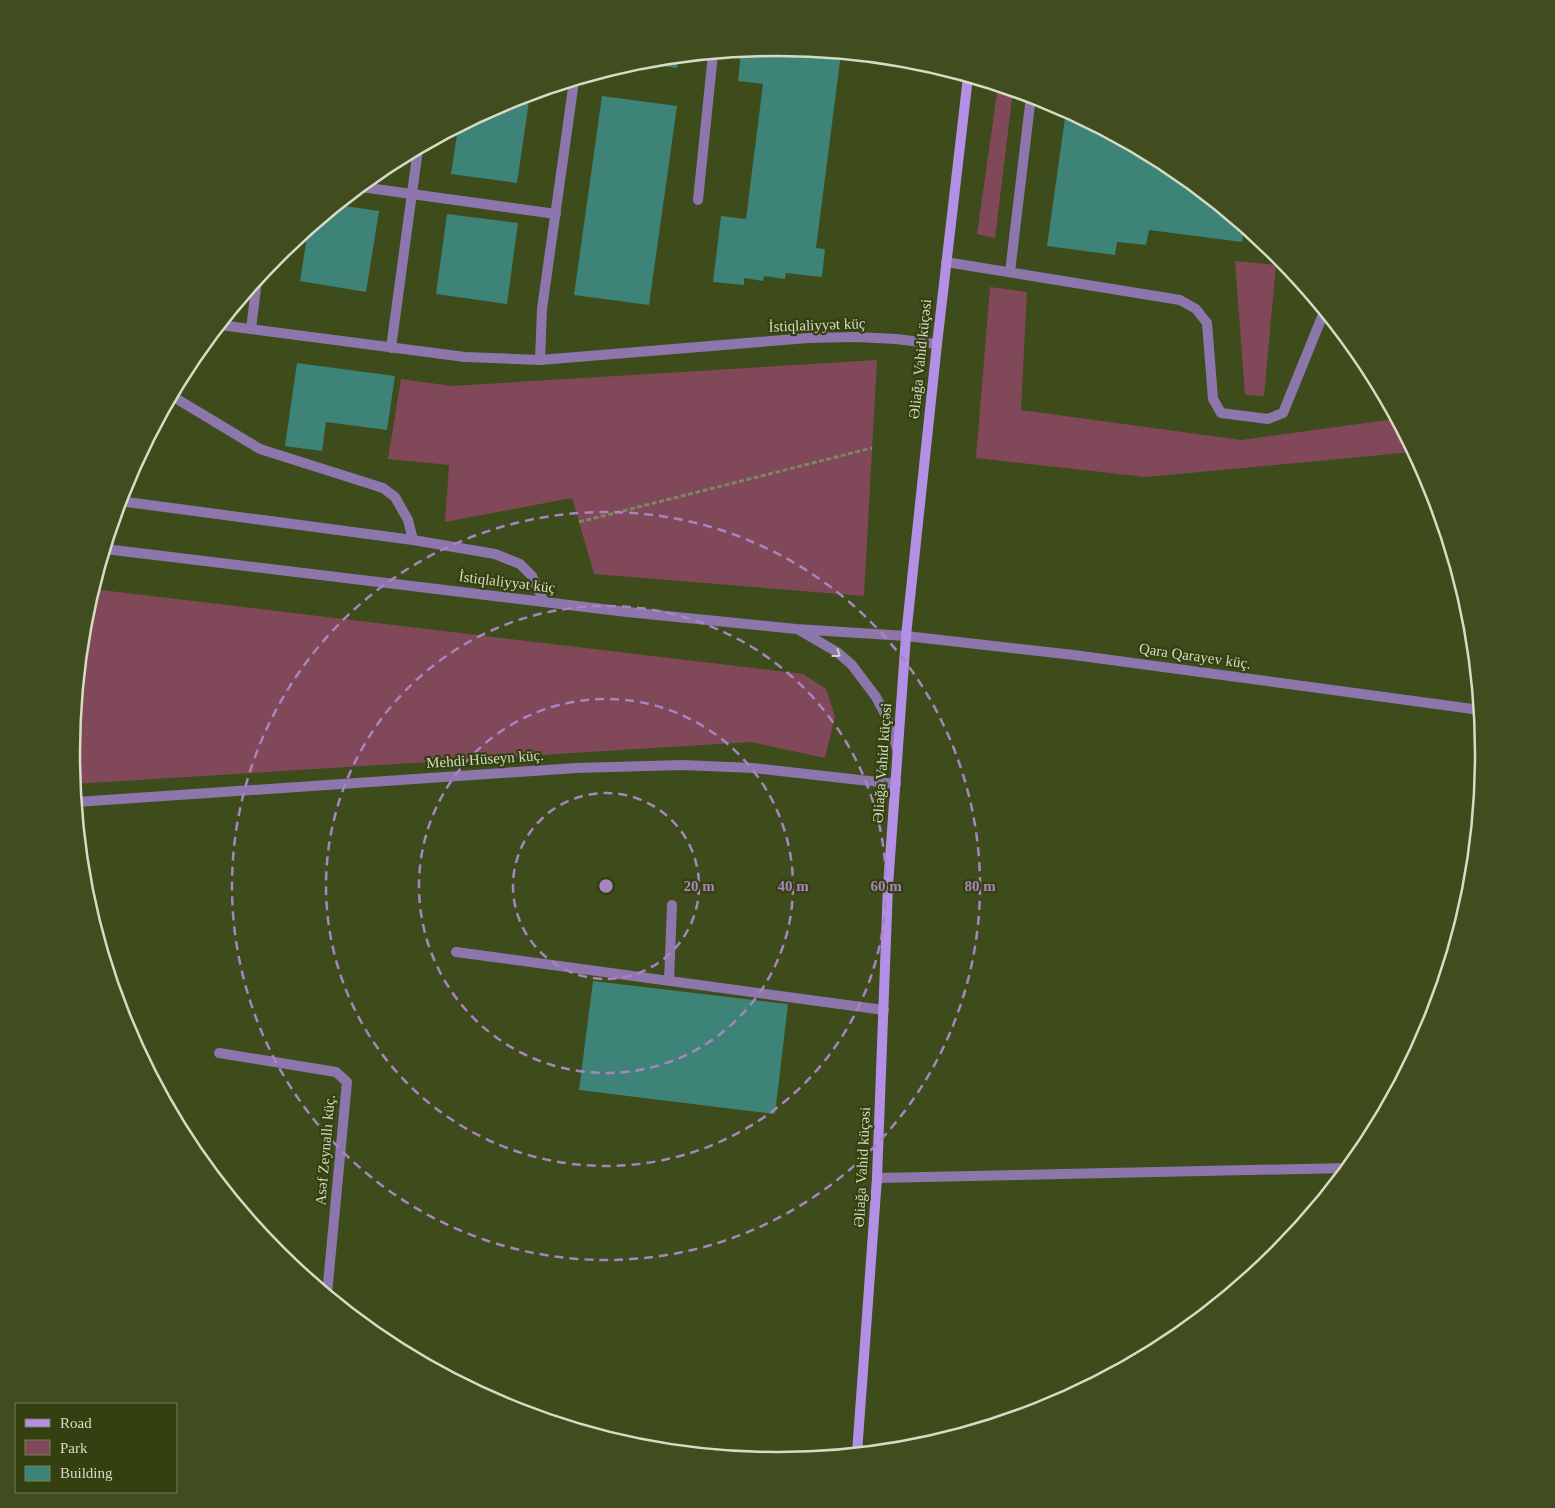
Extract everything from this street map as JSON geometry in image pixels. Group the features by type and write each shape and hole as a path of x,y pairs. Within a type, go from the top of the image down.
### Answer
{"main road":[{"name":"Əliağa Vahid küçəsi","path":"857,1447 877,1178 888,886 906,636 967,83"}],"street":[{"path":"698,200 712,60"},
{"path":"540,360 542,309 556,214 570,88"},
{"path":"1010,272 1030,103"},
{"path":"390,348 417,158"},
{"path":"371,188 556,214"},
{"path":"946,262 1180,300 1196,309 1208,323 1213,399 1221,413 1268,419 1283,413 1322,318"},
{"path":"251,329 255,292"},
{"name":"İstiqlaliyyət küç","path":"227,326 465,357 540,360 808,338 856,336 937,344"},
{"path":"177,399 260,449 383,488 395,497 408,520 413,540"},
{"path":"127,503 413,540 495,554 520,564 532,576 544,602"},
{"name":"İstiqlaliyyət küç","path":"111,550 628,612 796,629 906,636"},
{"path":"796,629 837,652 852,665 876,697 888,720 898,751"},
{"name":"Qara Qarayev küç.","path":"906,636 1074,655 1474,709"},
{"name":"Mehdi Hüseyn küç.","path":"81,802 586,768 682,765 753,768 896,784"},
{"path":"669,982 672,906"},
{"path":"456,952 884,1010"},
{"name":"Asəf Zeynallı küç.","path":"219,1053 336,1072 347,1082 328,1288"},
{"path":"877,1178 1339,1168"}],"path":[{"path":"579,522 872,448"}],"green space":[{"path":"997,92 1012,97 995,238 977,234"},
{"path":"1235,261 1276,266 1264,396 1245,395"},
{"path":"990,287 1027,292 1021,410 1241,440 1390,420 1406,453 1146,477 976,458"},
{"path":"877,360 864,596 594,574 572,498 445,522 449,465 388,459 401,379 452,386"},
{"path":"100,590 803,674 826,689 835,716 825,758 751,742 81,784 81,708 93,618"}],"building":[{"path":"778,56 840,60 816,248 825,249 822,277 786,273 785,279 764,276 763,281 744,278 744,285 713,282 721,216 746,219 763,84 738,81 740,58"},
{"path":"678,63 677,68 664,66"},
{"path":"602,96 677,106 649,305 574,295"},
{"path":"529,102 517,183 451,174 457,135"},
{"path":"1065,118 1126,150 1165,174 1202,200 1243,234 1242,242 1149,230 1146,245 1117,242 1115,255 1047,246"},
{"path":"345,206 379,211 366,292 300,281 307,239 317,229"},
{"path":"447,214 518,223 507,304 436,294"},
{"path":"297,363 395,376 387,430 326,422 322,451 285,446"},
{"path":"593,981 788,1004 775,1114 579,1090"}]}
